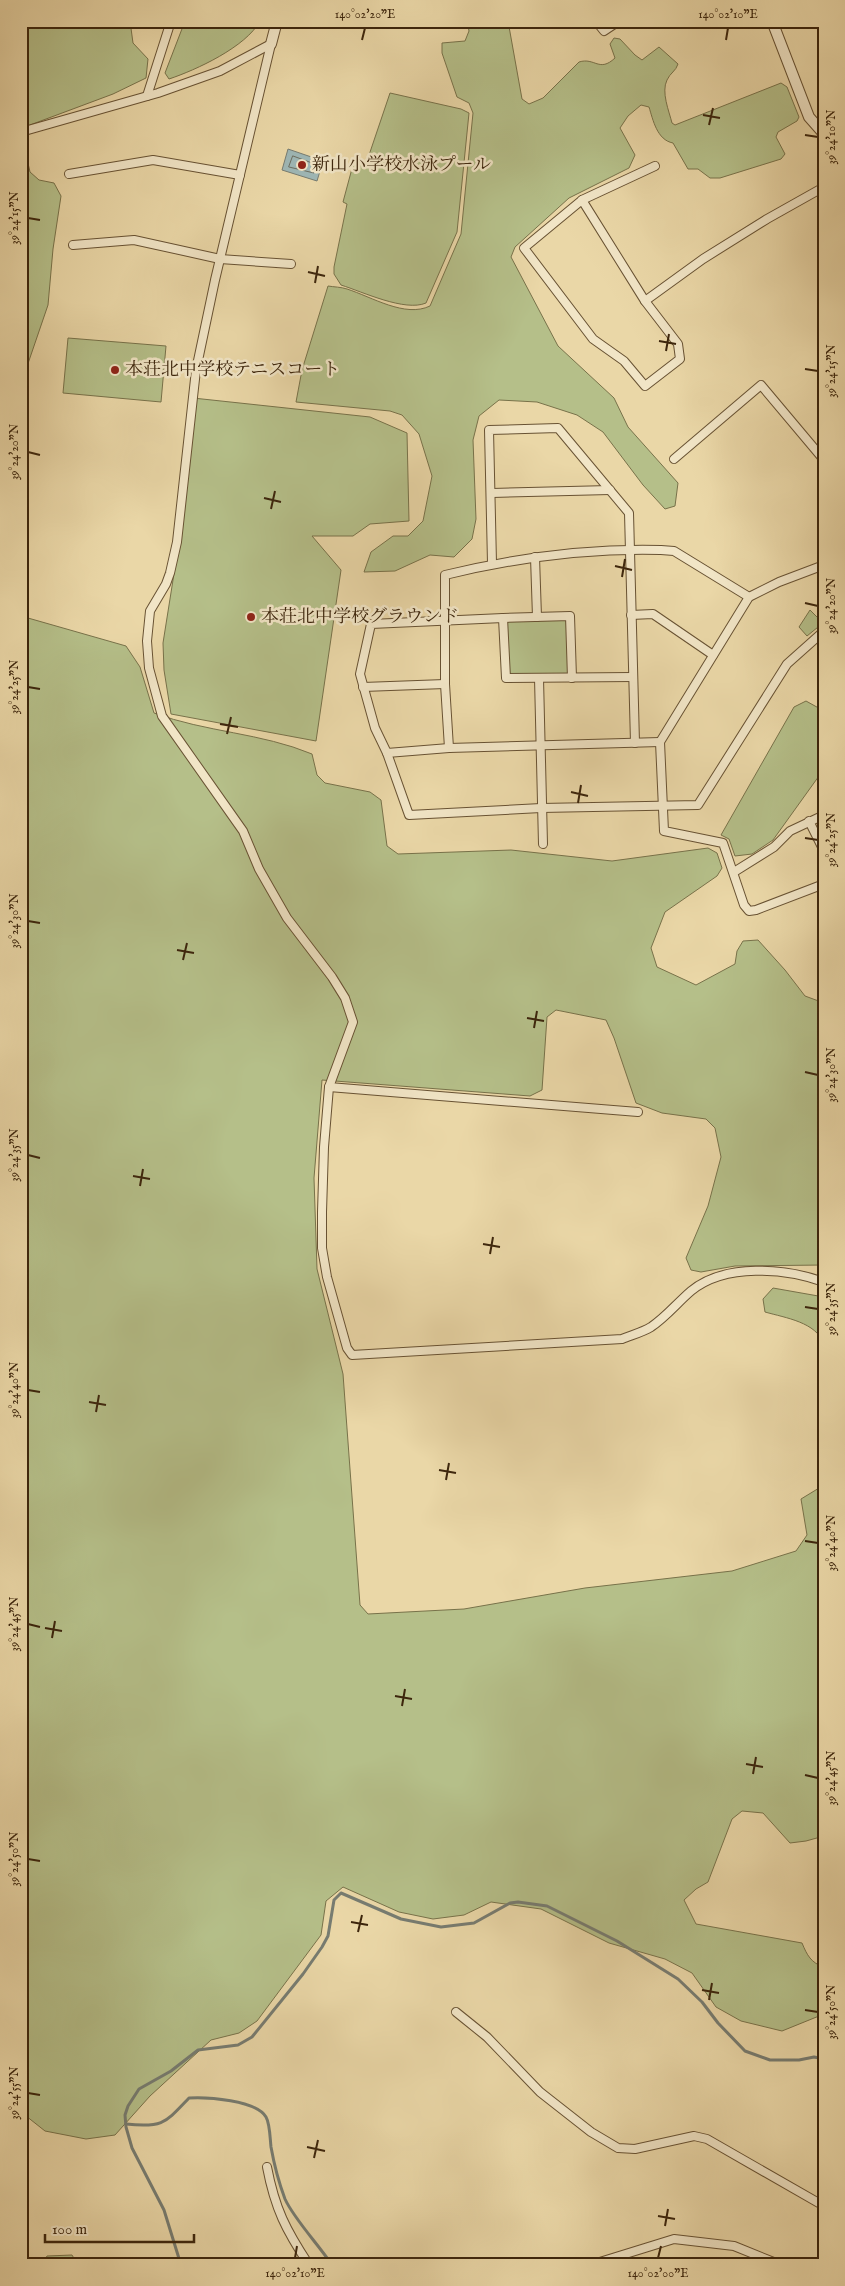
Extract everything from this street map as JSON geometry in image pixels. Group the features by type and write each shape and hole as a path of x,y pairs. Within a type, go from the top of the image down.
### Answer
{"street":[{"path":"147,96 171,21"},
{"path":"277,21 220,259 196,370 177,542 166,584 150,611 149,668 162,716 243,832 259,869 287,918 332,976 345,998 353,1022 329,1087 324,1147 322,1248 336,1316 347,1348 352,1355 622,1339 649,1328 692,1290 715,1278 759,1270 783,1271 824,1282"},
{"path":"596,21 604,31 619,21"},
{"path":"772,21 809,116 823,130"},
{"path":"21,132 147,96 220,71 271,44"},
{"path":"69,174 153,160 240,175"},
{"path":"582,200 646,301 678,344 680,359 645,386 624,361 593,339 524,248 582,200 655,166"},
{"path":"646,301 703,259 766,219 824,187"},
{"path":"72,245 134,240 220,259 291,264"},
{"path":"674,459 761,385 824,460"},
{"path":"492,563 492,493 489,430 558,428 629,513 635,743"},
{"path":"492,493 610,490"},
{"path":"449,748 445,684 445,575 492,563 535,557 630,550 674,551 749,597"},
{"path":"535,557 536,617"},
{"path":"824,565 779,582 749,597 660,742 664,831 723,842 744,905 749,910 756,910 824,884"},
{"path":"631,615 652,614 713,655"},
{"path":"572,678 570,616 371,624 360,674 375,728 387,752 409,815 541,808 698,805 787,664 824,631"},
{"path":"503,618 506,678 632,677"},
{"path":"539,678 542,844"},
{"path":"363,687 445,684"},
{"path":"387,752 541,744 660,742"},
{"path":"734,872 774,847 790,831 824,815"},
{"path":"809,821 824,852"},
{"path":"329,1087 638,1112"},
{"path":"456,2012 486,2037 540,2092 590,2132 618,2148 635,2148 694,2136 707,2139 824,2206"},
{"path":"267,2167 274,2200 286,2228 309,2265"},
{"path":"590,2265 674,2239 734,2246 780,2265"}],"green space":[{"path":"21,21 130,21 133,43 148,59 146,78 113,94 30,125 23,141 30,172 39,180 54,183 61,196 53,249 48,305 21,384"},
{"path":"185,21 260,21 244,40 232,48 206,64 169,79 165,73"},
{"path":"467,21 508,21 522,99 529,104 543,98 579,62 589,61 601,65 610,62 615,58 610,44 614,38 620,39 642,60 659,47 678,64 665,85 666,101 672,123 675,125 781,83 787,87 799,117 797,121 778,132 776,137 785,154 781,159 720,178 710,178 698,169 688,169 673,143 659,134 649,107 641,105 628,116 620,128 635,155 629,168 569,198 515,247 511,257 558,346 614,398 628,427 678,483 675,506 665,509 643,485 603,432 577,415 537,402 499,400 479,416 473,440 476,519 472,539 454,557 430,555 395,571 364,572 371,552 393,536 408,536 423,521 432,476 419,434 402,415 390,411 296,402 302,370 328,286 347,289 399,308 410,310 430,306 461,234 473,113 469,103 457,97 442,53 442,43 465,41 469,31"},
{"path":"390,93 461,109 469,113 457,232 426,303 417,305 384,300 341,285 334,274 347,204 343,202 354,161 366,164"},
{"name":"本荘北中学校テニスコート","path":"68,338 166,346 161,402 63,393"},
{"path":"193,398 370,417 407,433 409,521 370,524 353,536 312,536 341,570 316,741 171,714 164,670 163,643 173,580"},
{"path":"810,610 823,623 807,636 799,627"},
{"path":"21,616 126,646 140,667 154,713 193,724 273,741 312,754 317,775 325,783 370,792 381,800 387,846 398,854 511,850 612,861 708,848 717,853 722,868 717,876 665,912 651,948 657,967 696,985 735,964 737,951 743,941 758,940 805,996 824,1003 824,1265 735,1266 701,1272 691,1270 686,1258 708,1206 721,1157 715,1128 706,1119 662,1113 636,1103 606,1020 556,1010 547,1017 542,1090 530,1096 322,1080 314,1178 317,1269 343,1374 360,1605 368,1614 464,1609 585,1588 732,1571 796,1551 807,1535 801,1499 824,1485 824,1836 790,1843 763,1813 742,1811 732,1819 708,1882 696,1889 684,1900 696,1924 802,1943 810,1958 824,1967 824,2014 782,2031 741,2021 716,2007 692,1973 665,1959 609,1943 541,1909 491,1902 464,1915 433,1919 399,1912 343,1887 326,1901 321,1935 257,2021 239,2033 211,2040 150,2096 115,2135 86,2139 45,2131 21,2112"},
{"path":"570,616 572,678 506,678 503,618"},
{"path":"806,701 824,711 824,769 773,840 752,854 735,856 729,839 721,835 794,707"},
{"path":"773,1288 824,1297 824,1344 820,1337 807,1326 791,1319 765,1312 763,1299"},
{"path":"72,2255 78,2265 42,2265 47,2256"}],"water":[{"name":"新山小学校水泳プール","path":"288,149 323,161 317,181 282,170"}],"waterway":[{"path":"181,2265 164,2210 132,2148 126,2127 125,2115 128,2106 139,2089 171,2071 198,2050 238,2045 252,2037 303,1974 322,1947 328,1936 334,1900 341,1893 401,1919 441,1927 474,1923 510,1903 518,1902 547,1906 617,1941 678,1979 702,2002 718,2023 745,2051 770,2060 799,2060 814,2057 824,2059"},
{"path":"126,2124 148,2125 162,2122 189,2098 207,2098 242,2103 261,2111 268,2123 271,2147 285,2199 294,2215 332,2265"}],"place":[{"name":"新山小学校水泳プール","path":"302,165"},
{"name":"本荘北中学校テニスコート","path":"115,370"},
{"name":"本荘北中学校グラウンド","path":"251,617"}]}
